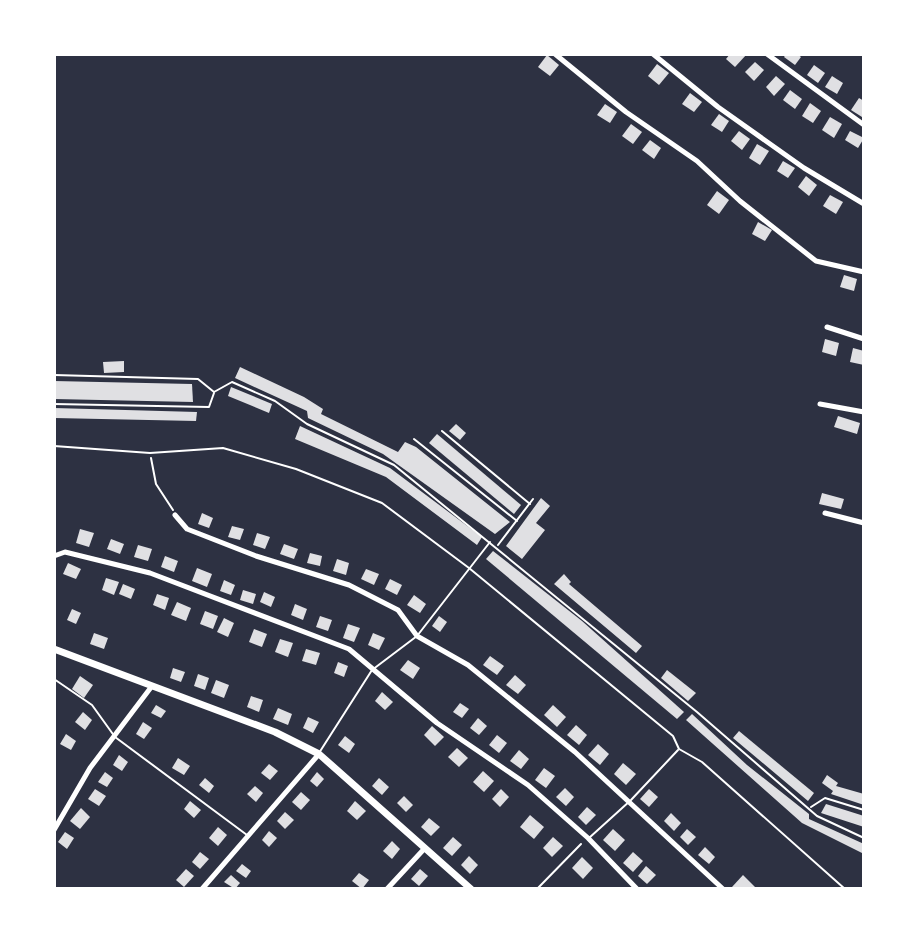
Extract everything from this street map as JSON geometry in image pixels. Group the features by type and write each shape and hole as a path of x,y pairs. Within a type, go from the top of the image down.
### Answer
{"main road":[{"path":"54,649 275,732 319,754 471,889"}],"street":[{"path":"555,54 626,112 697,161 740,201 816,261 864,272"},
{"path":"653,54 718,107 804,168 864,204"},
{"path":"767,54 864,125"},
{"path":"827,327 864,339"},
{"path":"820,404 864,412"},
{"path":"825,513 864,523"},
{"path":"175,515 187,529 256,556 349,585 398,610 417,636 468,665 631,800 723,889"},
{"path":"54,556 65,552 150,573 349,649 437,723 494,759 588,838 637,889"},
{"path":"54,830 90,768 152,686"},
{"path":"202,889 319,754"},
{"path":"387,889 425,848"}],"lane":[{"path":"54,375 198,379 214,392"},
{"path":"54,404 209,407 214,392 232,382 275,401 307,424 394,465 491,541 817,816 864,838"},
{"path":"442,431 530,504"},
{"path":"414,439 517,521"},
{"path":"54,446 150,453 223,448 296,469 382,503 469,568 673,736 679,749 702,762 845,889"},
{"path":"497,546 533,499"},
{"path":"319,754 372,670 417,636 491,541"},
{"path":"54,679 92,705 115,737 247,836"},
{"path":"588,838 631,800 679,749"},
{"path":"810,808 825,798 864,810"}],"path":[{"path":"150,453 156,484 175,515"},
{"path":"537,889 588,838"}],"building":[{"path":"730,54 747,54 735,67 726,59"},
{"path":"786,54 801,57 795,65 784,57"},
{"path":"547,55 559,65 550,76 538,67"},
{"path":"755,62 764,70 754,81 745,72"},
{"path":"657,64 669,73 659,85 648,76"},
{"path":"814,65 825,73 818,83 807,75"},
{"path":"776,76 785,84 774,96 766,87"},
{"path":"832,76 843,83 837,94 825,87"},
{"path":"790,90 802,99 795,109 783,100"},
{"path":"690,93 702,102 694,112 682,104"},
{"path":"859,98 864,101 862,117 851,110"},
{"path":"810,103 821,111 813,123 802,116"},
{"path":"605,104 617,112 610,123 597,115"},
{"path":"719,114 729,121 722,132 711,125"},
{"path":"830,117 842,124 834,138 822,130"},
{"path":"631,124 642,132 633,144 622,136"},
{"path":"739,131 750,139 742,150 731,141"},
{"path":"850,131 864,138 858,148 845,140"},
{"path":"650,140 661,148 654,159 642,150"},
{"path":"757,144 769,151 760,165 749,158"},
{"path":"783,161 795,168 788,178 777,171"},
{"path":"806,176 817,185 809,196 798,187"},
{"path":"717,191 729,200 719,214 707,205"},
{"path":"830,195 843,202 836,214 823,206"},
{"path":"758,222 772,230 765,241 752,234"},
{"path":"844,275 857,279 854,291 840,287"},
{"path":"825,339 839,343 836,356 822,352"},
{"path":"853,348 864,351 864,365 850,362"},
{"path":"124,361 124,372 104,373 103,362"},
{"path":"240,367 304,397 323,409 321,414 398,452 405,442 416,447 510,522 495,534 383,454 308,418 307,411 235,378"},
{"path":"54,381 192,384 193,402 54,399"},
{"path":"231,387 272,404 269,413 228,396"},
{"path":"54,408 197,412 196,421 54,418"},
{"path":"838,416 860,423 857,434 834,427"},
{"path":"456,424 466,433 460,440 449,431"},
{"path":"300,426 390,468 482,537 477,545 386,477 295,439"},
{"path":"437,434 521,505 514,514 429,443"},
{"path":"822,493 844,499 841,509 819,504"},
{"path":"541,498 550,506 536,523 545,530 522,559 506,546"},
{"path":"202,513 213,518 209,528 198,524"},
{"path":"232,526 244,529 240,540 228,537"},
{"path":"80,529 94,533 89,547 76,543"},
{"path":"257,533 270,537 265,549 253,545"},
{"path":"111,539 124,544 120,554 107,549"},
{"path":"284,544 298,549 294,559 280,554"},
{"path":"138,545 152,549 148,561 134,557"},
{"path":"493,551 582,621 684,712 677,719 486,559"},
{"path":"310,553 322,556 320,566 307,563"},
{"path":"165,556 178,561 174,572 161,567"},
{"path":"337,559 349,563 346,575 333,571"},
{"path":"68,563 81,569 76,579 63,574"},
{"path":"197,568 212,574 207,587 192,581"},
{"path":"366,569 379,574 374,585 361,579"},
{"path":"564,574 571,582 569,584 642,646 636,653 554,584"},
{"path":"106,578 119,582 114,595 102,590"},
{"path":"390,579 402,585 397,595 385,589"},
{"path":"224,580 235,585 231,595 220,591"},
{"path":"123,584 135,589 131,599 119,594"},
{"path":"243,590 256,594 253,604 240,600"},
{"path":"264,592 275,597 271,607 260,602"},
{"path":"157,594 169,598 165,610 153,605"},
{"path":"414,595 426,604 420,613 407,605"},
{"path":"177,602 191,608 186,621 171,615"},
{"path":"295,604 307,609 303,620 291,615"},
{"path":"72,609 81,613 76,624 67,620"},
{"path":"205,611 218,616 213,629 200,624"},
{"path":"320,616 332,620 328,631 316,627"},
{"path":"439,616 447,622 440,632 432,626"},
{"path":"224,618 234,623 228,637 217,632"},
{"path":"348,624 360,628 354,642 343,638"},
{"path":"254,629 267,634 262,647 249,642"},
{"path":"94,633 108,638 104,649 90,644"},
{"path":"373,633 385,638 379,650 368,645"},
{"path":"280,639 293,643 288,657 275,652"},
{"path":"306,649 320,653 316,665 302,661"},
{"path":"490,656 504,666 497,675 483,665"},
{"path":"408,660 420,668 413,679 400,670"},
{"path":"338,662 348,666 344,677 334,673"},
{"path":"173,668 185,672 181,682 170,678"},
{"path":"667,670 696,693 688,701 661,678"},
{"path":"198,674 209,678 205,690 194,686"},
{"path":"515,675 526,685 518,694 506,685"},
{"path":"80,676 93,685 84,698 72,689"},
{"path":"216,680 229,685 224,698 211,693"},
{"path":"382,692 393,702 385,710 375,701"},
{"path":"251,696 263,700 259,712 247,707"},
{"path":"460,703 469,709 462,718 453,712"},
{"path":"156,705 166,711 161,718 151,713"},
{"path":"553,705 566,717 557,727 544,715"},
{"path":"278,708 292,714 288,725 273,719"},
{"path":"83,712 92,720 85,730 75,722"},
{"path":"692,714 747,765 809,814 809,819 864,844 864,854 802,823 686,720"},
{"path":"308,717 319,722 313,733 303,728"},
{"path":"478,718 487,726 479,735 470,728"},
{"path":"143,722 152,728 144,739 136,734"},
{"path":"576,725 587,735 579,745 567,735"},
{"path":"432,726 444,737 435,746 424,735"},
{"path":"739,731 814,793 808,801 733,738"},
{"path":"66,734 76,741 71,750 60,744"},
{"path":"497,735 507,743 499,753 489,745"},
{"path":"345,736 355,744 349,753 338,745"},
{"path":"598,744 609,754 600,765 588,755"},
{"path":"457,748 468,758 459,767 448,757"},
{"path":"519,750 529,759 521,769 510,761"},
{"path":"119,755 128,762 122,771 113,765"},
{"path":"178,758 190,766 184,775 172,768"},
{"path":"623,763 636,774 626,785 614,774"},
{"path":"269,764 278,771 270,780 261,773"},
{"path":"544,768 555,776 546,788 535,780"},
{"path":"483,771 494,781 484,792 473,782"},
{"path":"105,772 113,778 107,787 98,782"},
{"path":"317,772 324,779 317,787 310,781"},
{"path":"827,775 838,783 836,786 864,794 864,805 831,794 833,791 822,783"},
{"path":"205,778 214,786 209,793 199,785"},
{"path":"379,778 389,787 382,795 372,786"},
{"path":"255,786 263,793 256,802 247,794"},
{"path":"565,788 574,797 566,806 556,797"},
{"path":"95,789 106,796 99,806 88,799"},
{"path":"501,789 509,797 500,807 492,799"},
{"path":"649,789 658,797 649,807 640,799"},
{"path":"301,792 310,800 301,810 292,802"},
{"path":"404,796 413,805 406,812 397,803"},
{"path":"190,801 201,810 194,818 184,809"},
{"path":"355,801 366,811 357,820 347,811"},
{"path":"826,804 864,816 864,827 821,813"},
{"path":"587,807 596,815 586,825 578,817"},
{"path":"81,808 90,817 80,829 70,821"},
{"path":"285,812 294,820 285,829 277,821"},
{"path":"671,813 681,823 674,831 664,821"},
{"path":"530,815 544,827 534,839 520,827"},
{"path":"429,818 440,827 431,836 421,827"},
{"path":"218,827 227,835 218,846 209,838"},
{"path":"613,829 625,840 615,851 603,840"},
{"path":"687,829 696,837 688,845 680,837"},
{"path":"269,831 277,838 269,847 262,840"},
{"path":"65,832 74,838 67,849 58,842"},
{"path":"453,837 462,845 452,856 443,848"},
{"path":"553,837 563,846 552,857 543,848"},
{"path":"392,841 400,849 392,859 383,851"},
{"path":"705,847 715,857 709,864 698,855"},
{"path":"200,852 209,859 200,869 192,862"},
{"path":"633,852 643,861 633,872 623,863"},
{"path":"469,856 478,865 470,874 461,865"},
{"path":"582,857 593,868 583,879 572,868"},
{"path":"242,864 251,871 246,878 236,871"},
{"path":"646,866 656,875 647,884 638,876"},
{"path":"186,869 194,876 184,887 176,880"},
{"path":"420,869 428,876 419,886 411,879"},
{"path":"359,873 369,880 362,889 352,881"},
{"path":"231,875 240,883 235,889 224,882"},
{"path":"743,875 757,889 732,887"}]}
